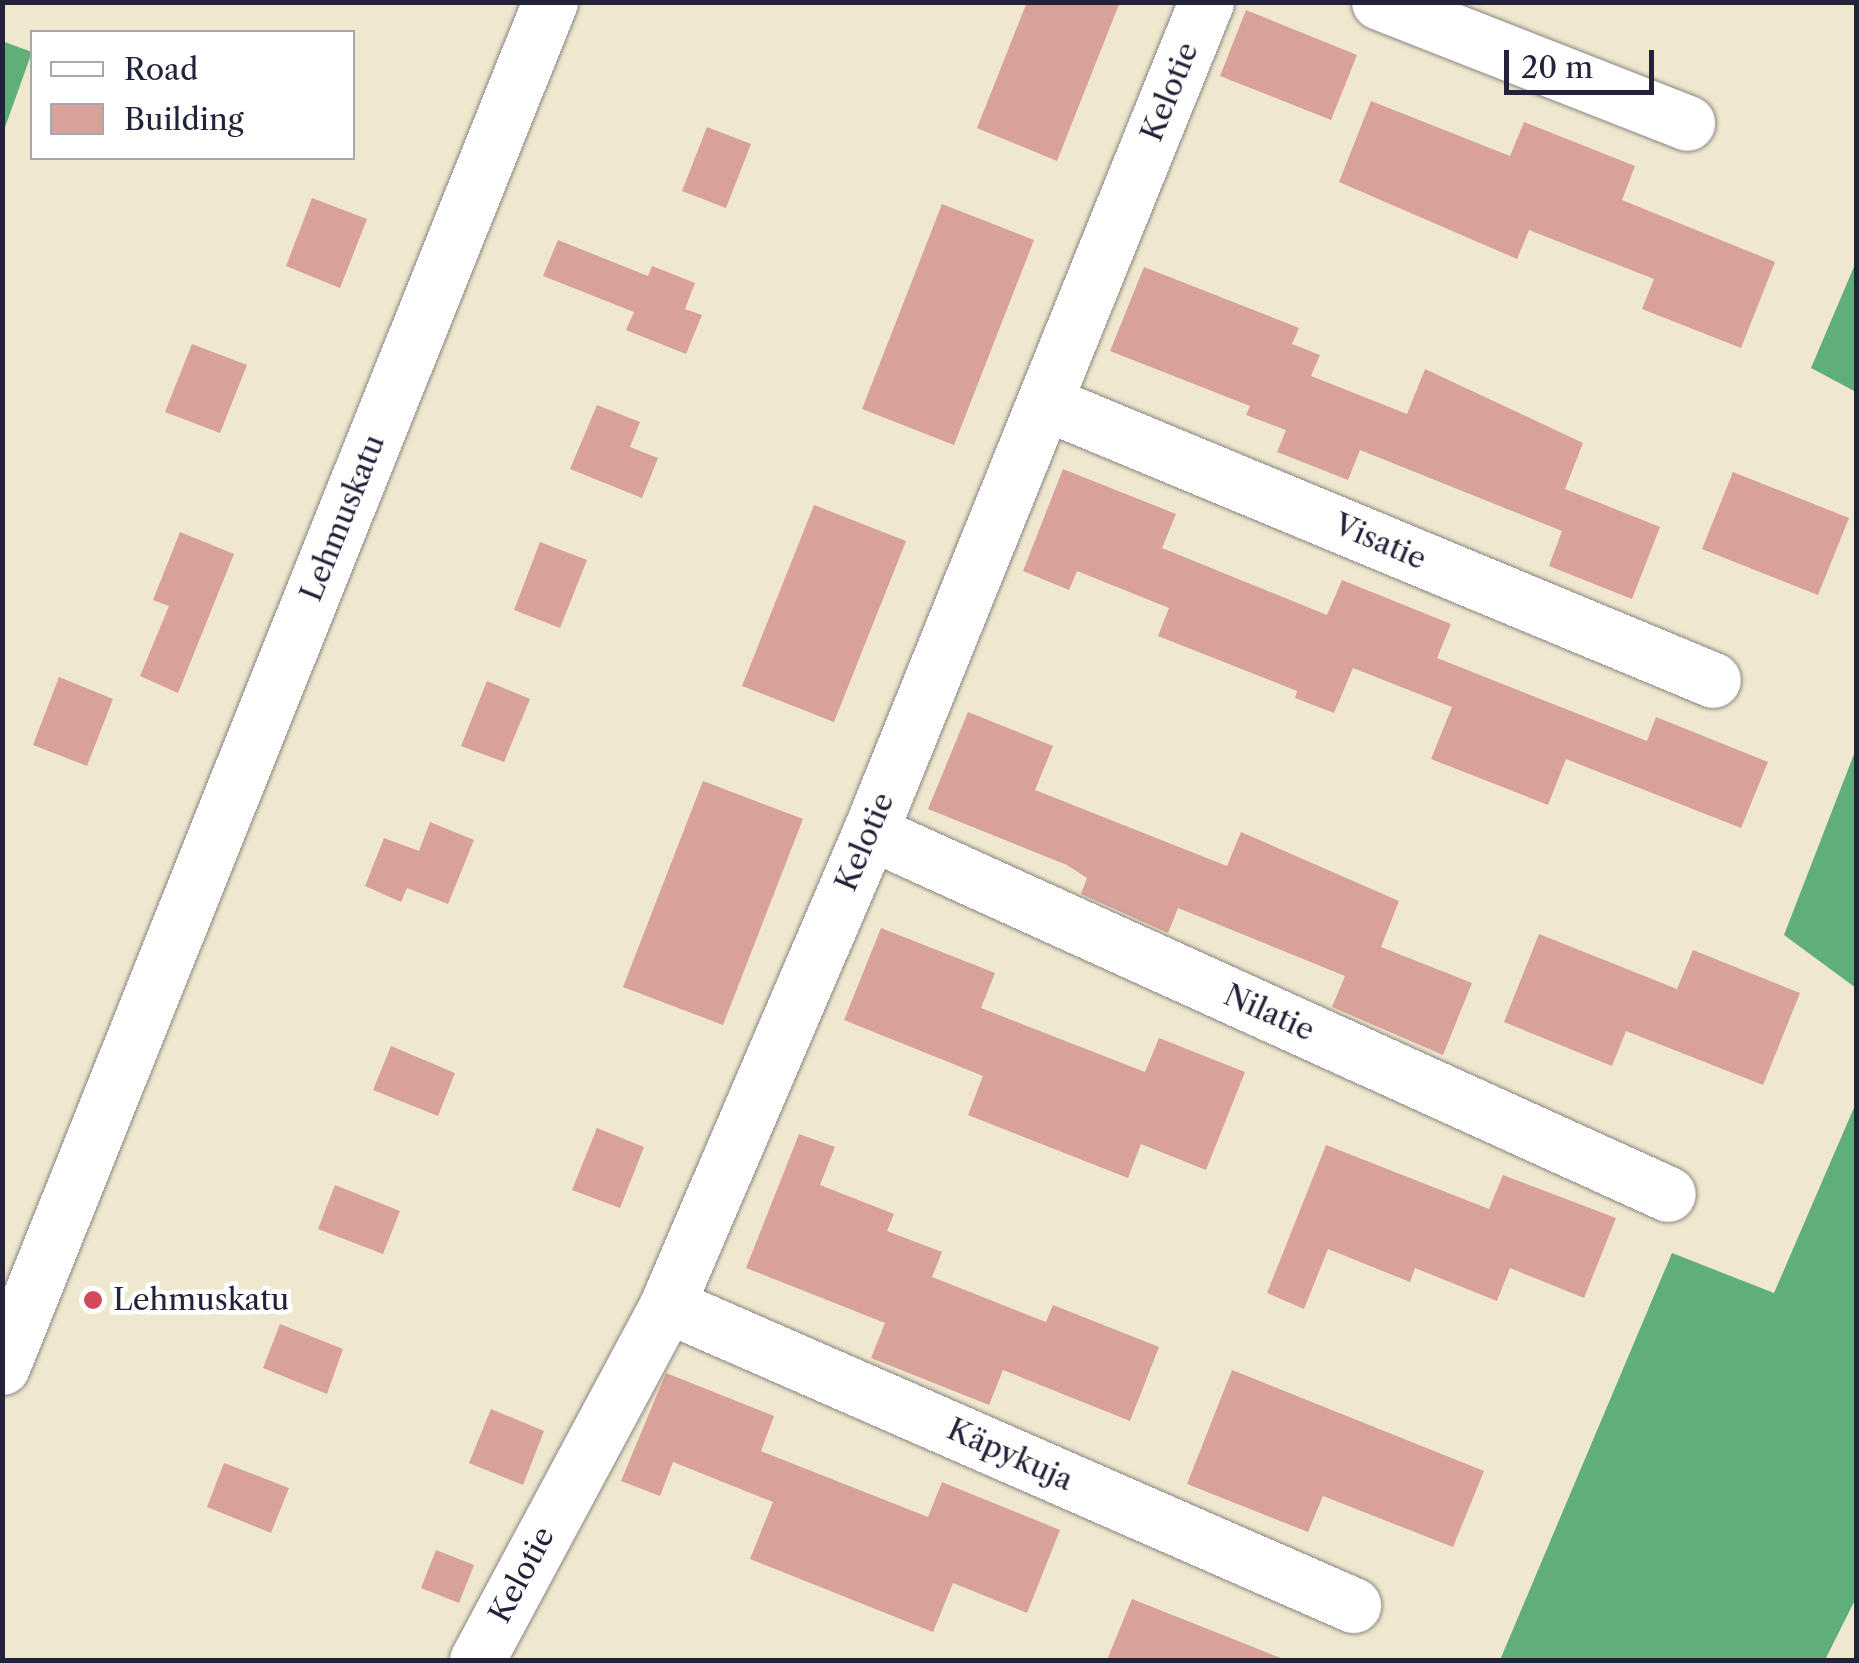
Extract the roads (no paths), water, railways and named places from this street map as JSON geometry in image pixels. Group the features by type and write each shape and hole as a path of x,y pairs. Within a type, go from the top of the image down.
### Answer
{"street":[{"name":"Lehmuskatu","path":"2,1368 550,2"},
{"name":"Kelotie","path":"477,1660 667,1305 870,832 1206,2"},
{"path":"1379,2 1686,123"},
{"name":"Visatie","path":"1046,403 1713,680"},
{"name":"Nilatie","path":"870,832 1668,1194"},
{"name":"Käpykuja","path":"667,1305 1353,1605"}],"place":[{"name":"Lehmuskatu","path":"93,1300"}]}
